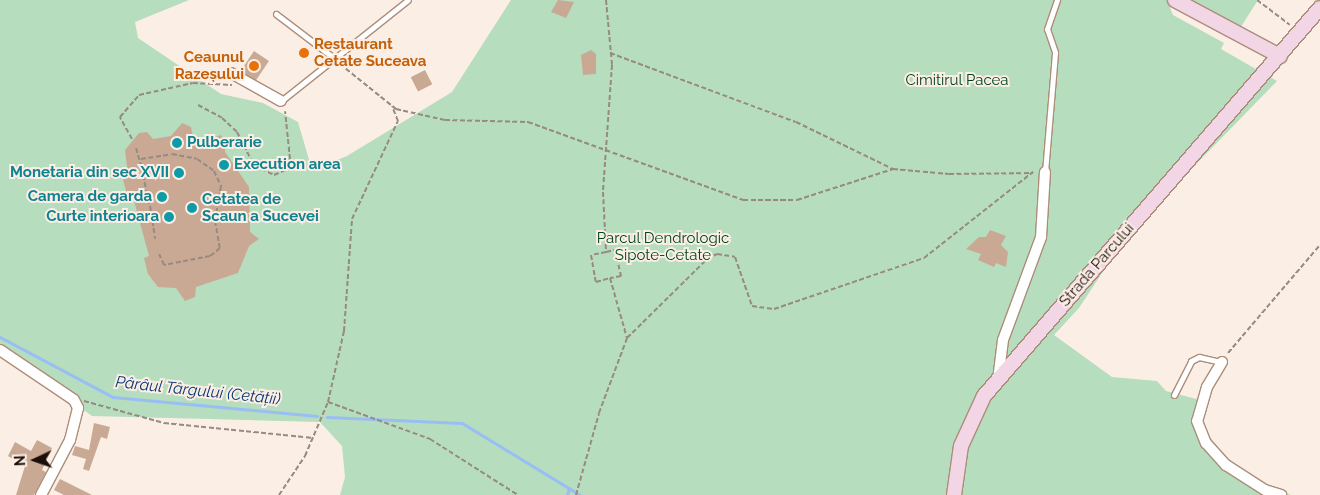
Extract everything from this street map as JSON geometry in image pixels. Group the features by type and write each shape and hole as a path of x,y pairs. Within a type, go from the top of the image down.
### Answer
{"main road":[{"path":"1175,0 1280,56"},
{"name":"Strada Parcului","path":"954,495 966,428 998,380 1320,8"}],"street":[{"path":"231,73 281,102"},
{"path":"998,380 1003,340 1041,237 1045,172"},
{"path":"0,350 76,404 70,440 41,495"},
{"path":"1222,362 1199,407 1200,429 1226,465 1265,490 1282,495"}],"lane":[{"path":"281,102 408,0"},
{"path":"1045,172 1055,52 1047,29 1057,0"},
{"path":"276,14 336,59"},
{"path":"1174,395 1191,361 1199,357 1222,362"}],"path":[{"path":"606,0 610,53 606,149 606,252"},
{"path":"1257,0 1299,32"},
{"path":"610,53 796,122 893,168 949,174 1045,172"},
{"path":"336,59 392,106 445,120 528,122 759,203 815,196 893,168"},
{"path":"132,139 120,116 139,95 166,86 193,83 240,88"},
{"path":"198,105 222,118 237,132 254,166 274,175 285,170 291,147 281,102"},
{"path":"279,495 312,438 328,402 344,330 352,219 398,121 392,106"},
{"path":"136,148 141,159 155,239"},
{"path":"141,159 172,154 198,159 214,171 221,186 215,220 220,248 210,256 164,265 159,254"},
{"path":"576,495 599,413 627,338 695,270 717,254 735,257 740,264 746,296 752,306 774,308 924,258 1033,172"},
{"path":"1222,362 1320,245"},
{"path":"615,250 621,276 610,278 596,282 591,254 615,250"},
{"path":"610,278 627,338"},
{"path":"76,404 92,401 164,423 312,438"},
{"path":"328,402 430,439 518,495"}],"green space":[{"name":"Parcul Dendrologic Sipote-Cetate","path":"0,0 189,0 135,22 138,38 221,94 263,103 298,122 312,170 347,156 452,92 511,0 1167,0 1173,15 1224,43 1221,49 1277,81 1127,235 1079,308 1054,335 1112,377 1157,381 1166,391 1200,400 1204,430 1223,454 1253,480 1291,495 340,495 345,477 342,446 320,422 92,416 0,351"},
{"path":"1175,0 1258,0 1237,33"}],"building":[{"path":"558,0 574,2 566,18 551,12"},
{"path":"591,50 596,54 596,74 583,75 581,55"},
{"path":"254,51 269,61 256,81 241,71"},
{"path":"425,70 432,84 418,92 411,77"},
{"name":"Cetatea de Scaun a Sucevei","path":"182,123 191,127 193,136 210,140 220,135 226,140 225,152 249,187 250,232 259,239 249,246 238,273 196,287 195,297 185,301 176,288 158,287 148,274 144,258 149,256 133,197 128,198 123,180 128,175 125,150 139,133 147,132 153,139 171,136"},
{"path":"990,230 1006,236 1001,245 1008,252 1006,267 996,263 994,267 978,260 981,254 966,249 979,237 986,237"},
{"path":"94,423 110,427 107,439 101,437 89,471 83,469 86,459 72,455 75,446 89,450"},
{"path":"37,440 52,448 42,470 46,472 34,495 16,495 25,466 8,456 15,442 31,451"},
{"path":"60,479 92,495 64,495 54,490"}],"waterway":[{"name":"Pârâul Târgului (Cetății)","path":"0,337 113,397 317,416"},
{"name":"Pârâul Târgului (Cetății)","path":"327,417 462,423 580,495"},
{"name":"Pârâul Târgului (Cetății)","path":"567,495 569,488"}],"place":[{"name":"Restaurant Cetate Suceava","path":"304,53"},
{"name":"Ceaunul Razeșului","path":"254,66"},
{"name":"Pulberarie","path":"177,143"},
{"name":"Execution area","path":"224,165"},
{"name":"Monetaria din sec XVII","path":"179,173"},
{"name":"Camera de garda","path":"162,197"},
{"name":"Cetatea de Scaun a Sucevei","path":"192,208"},
{"name":"Curte interioara","path":"169,217"}],"park label":[{"name":"Cimitirul Pacea","path":"957,81"}]}
